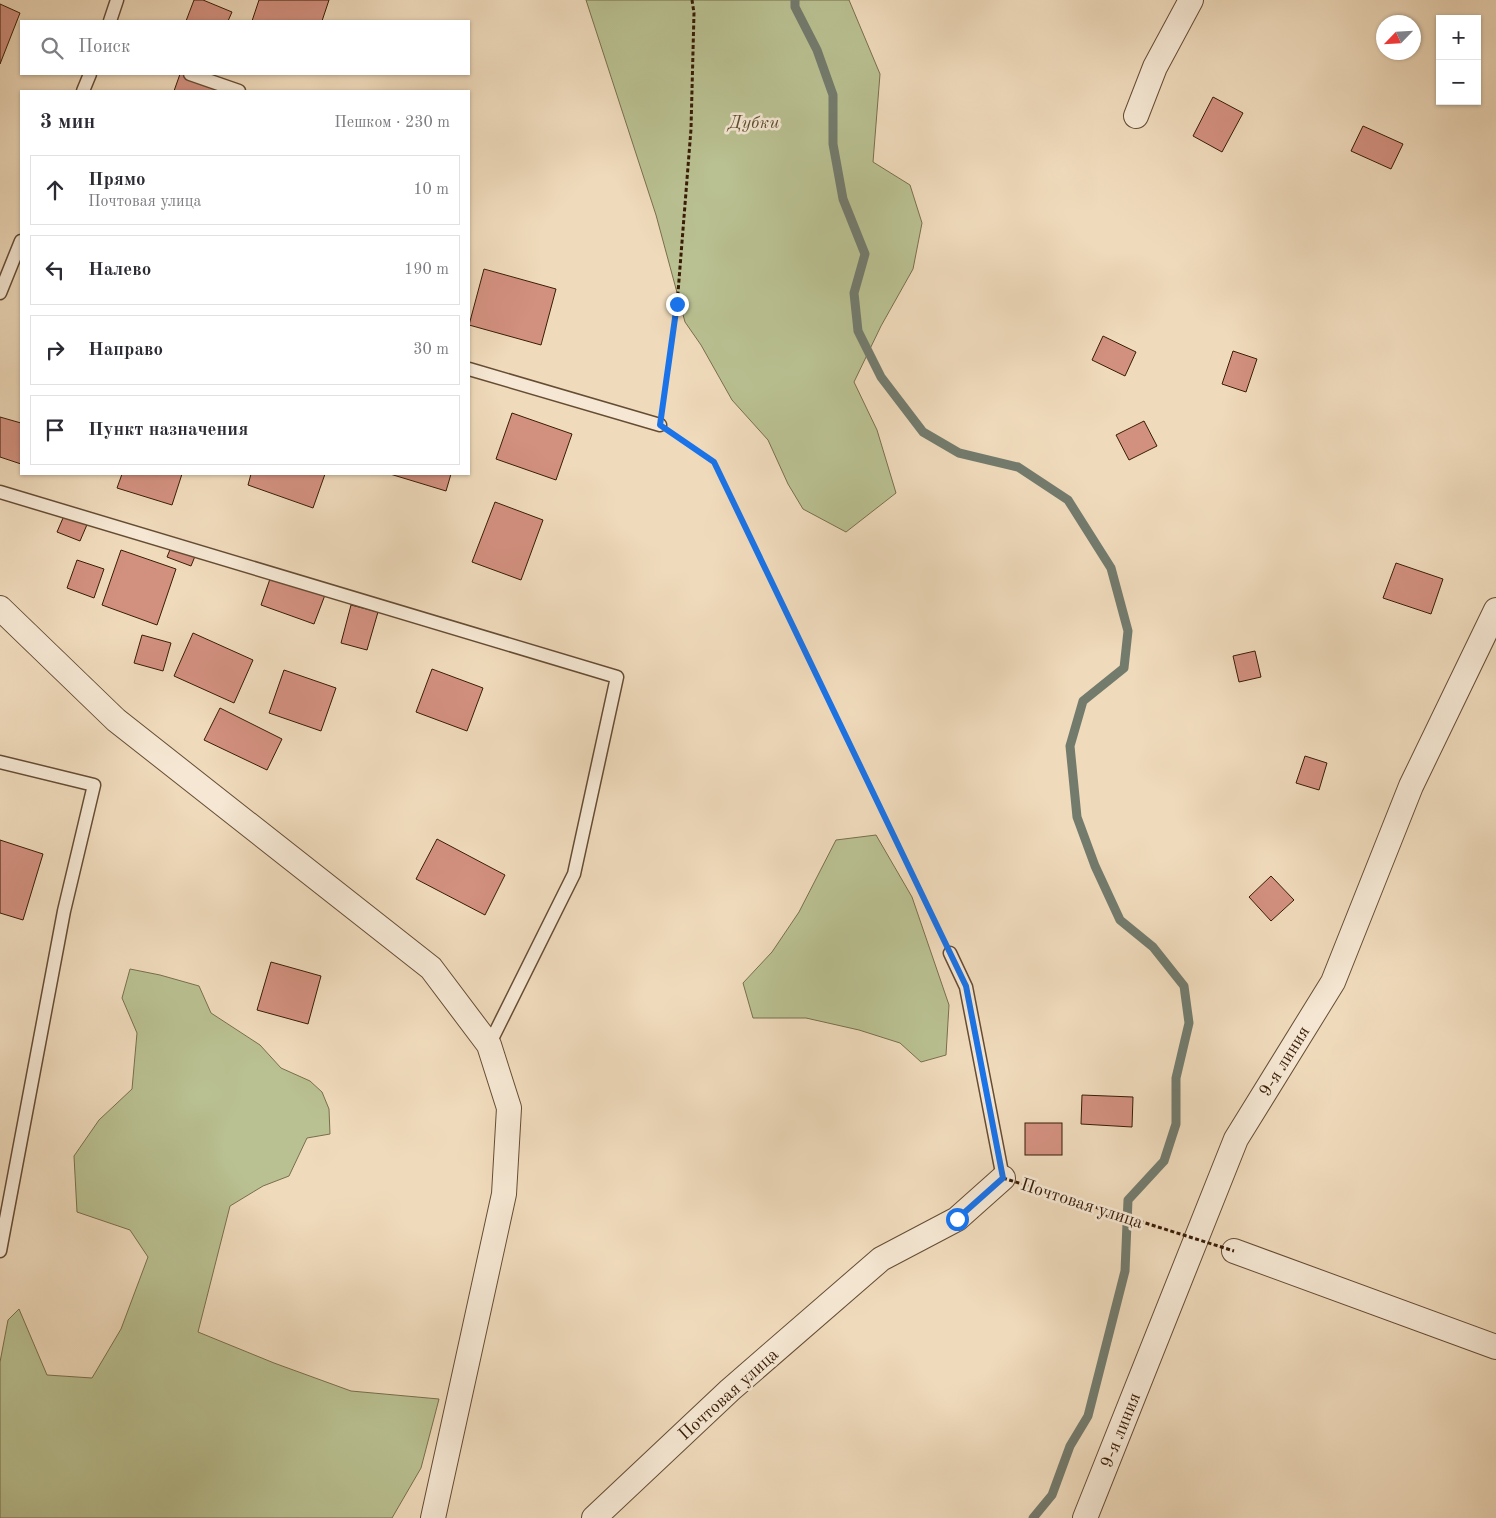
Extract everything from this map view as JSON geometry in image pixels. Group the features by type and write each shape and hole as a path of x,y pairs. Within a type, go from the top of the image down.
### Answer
{"street":[{"path":"1136,116 1155,67 1191,0"},
{"path":"0,608 116,720 432,968 489,1045 509,1108 504,1194 433,1518"},
{"name":"9-я линия","path":"1085,1518 1236,1139 1333,982 1411,786 1496,610"},
{"name":"Почтовая улица","path":"594,1518 730,1390 881,1259 957,1219 1003,1178"},
{"path":"1234,1251 1496,1347"}],"lane":[{"path":"110,20 117,0"},
{"path":"83,90 90,75"},
{"path":"193,75 236,90"},
{"path":"0,293 20,243"},
{"path":"470,369 660,425"},
{"path":"0,492 617,677 574,874 489,1045"},
{"path":"0,762 94,785 64,911 0,1251"},
{"path":"950,953 966,986 1003,1178"}],"path":[{"path":"692,0 694,13 691,129 677,304 660,425 714,462 950,953"},
{"name":"Почтовая улица","path":"1003,1178 1234,1251"}],"green space":[{"name":"Дубки","path":"586,0 849,0 880,74 873,162 910,185 922,223 913,269 881,326 854,382 877,430 896,493 846,532 803,509 788,484 768,440 732,400 701,345 685,322 656,215"},
{"path":"876,835 912,897 949,1005 946,1055 921,1062 900,1043 859,1030 806,1018 753,1018 743,983 772,952 799,912 836,840"},
{"path":"130,969 199,986 211,1013 260,1045 281,1068 310,1081 322,1092 329,1109 330,1134 307,1138 289,1176 263,1186 230,1206 198,1332 274,1363 351,1391 439,1399 421,1468 392,1518 0,1518 0,1362 8,1320 19,1309 47,1375 92,1378 121,1329 148,1257 130,1230 77,1212 74,1156 99,1120 132,1089 137,1033 122,998"}],"building":[{"path":"194,0 203,0 232,12 228,20 186,20"},
{"path":"259,0 329,0 322,20 252,20"},
{"path":"0,4 20,13 0,64"},
{"path":"180,75 200,75 241,90 174,90"},
{"path":"1213,97 1243,113 1222,152 1193,136"},
{"path":"1363,126 1403,144 1391,169 1351,151"},
{"path":"484,269 556,289 541,345 470,325"},
{"path":"1103,336 1136,352 1125,376 1092,360"},
{"path":"1233,351 1257,359 1246,392 1222,384"},
{"path":"512,413 572,434 556,480 496,459"},
{"path":"0,417 20,423 20,464 0,457"},
{"path":"1144,421 1157,446 1129,460 1116,435"},
{"path":"122,475 182,475 172,505 117,488"},
{"path":"251,475 325,475 313,508 248,485"},
{"path":"393,475 451,475 446,491"},
{"path":"495,502 543,520 521,580 472,562"},
{"path":"66,511 89,520 80,541 57,532"},
{"path":"174,540 198,549 191,566 167,557"},
{"path":"121,550 176,569 157,625 102,605"},
{"path":"77,560 104,569 94,598 67,588"},
{"path":"1396,563 1443,579 1431,614 1383,598"},
{"path":"271,576 325,595 314,624 261,605"},
{"path":"351,605 378,612 367,650 341,643"},
{"path":"193,633 253,660 234,703 174,676"},
{"path":"142,635 171,643 163,671 134,663"},
{"path":"1255,651 1261,677 1239,682 1233,656"},
{"path":"432,669 483,688 467,731 416,712"},
{"path":"284,670 336,688 321,731 269,713"},
{"path":"220,708 282,739 267,770 204,740"},
{"path":"1305,756 1327,763 1319,790 1296,783"},
{"path":"437,839 505,875 485,915 416,879"},
{"path":"0,840 43,854 23,920 0,913"},
{"path":"1271,876 1294,900 1271,921 1249,897"},
{"path":"271,962 321,976 308,1024 257,1010"},
{"path":"1082,1095 1133,1097 1132,1127 1081,1124"},
{"path":"1025,1123 1062,1123 1062,1155 1025,1155"}],"waterway":[{"path":"795,0 795,7 817,50 833,95 833,144 843,199 865,254 854,293 858,331 881,377 923,432 959,453 1018,467 1068,500 1111,568 1128,631 1124,668 1083,701 1070,746 1077,817 1095,866 1120,920 1153,947 1184,986 1189,1023 1176,1078 1176,1124 1164,1161 1128,1200 1125,1271 1088,1416 1070,1446 1052,1495 1033,1518"}],"route":[{"path":"677,304 660,425 714,462 966,986 1003,1178 957,1219"}]}
